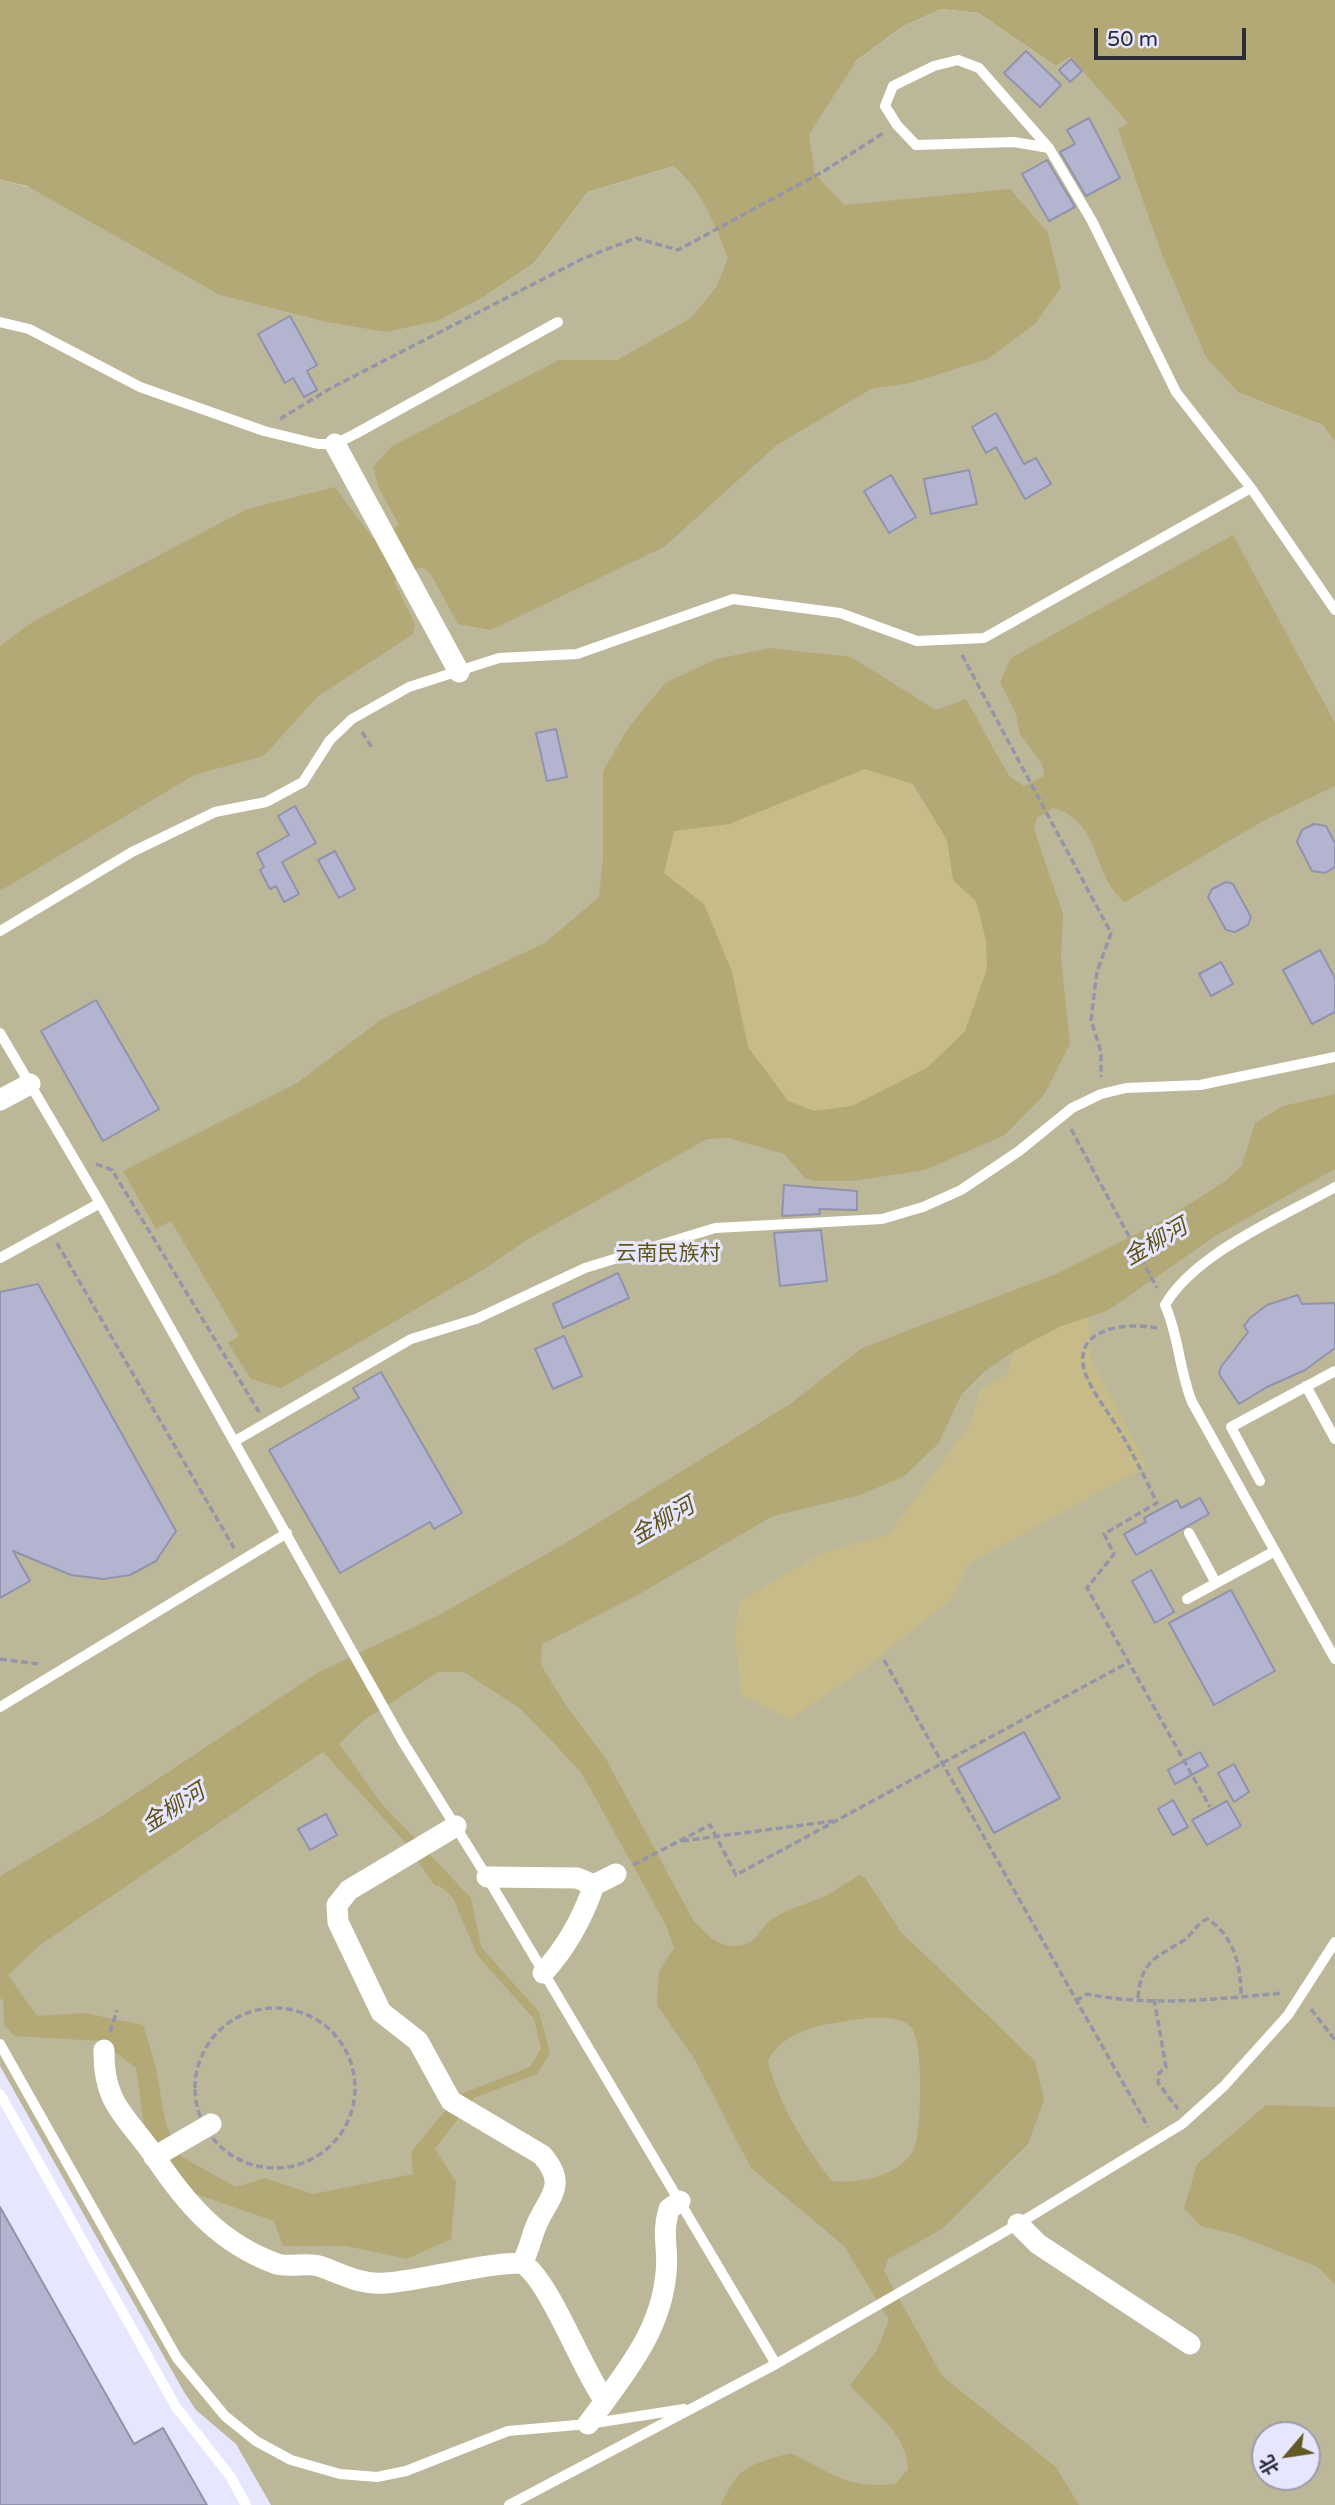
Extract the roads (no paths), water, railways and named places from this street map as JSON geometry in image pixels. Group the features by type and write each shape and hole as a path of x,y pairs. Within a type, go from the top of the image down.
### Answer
{"street":[{"path":"335,444 460,672"},
{"path":"0,1100 30,1084"},
{"path":"456,1826 349,1890 337,1905 338,1922 381,2012 418,2041 451,2101 542,2155 555,2177 555,2192 536,2227 532,2244 522,2263"},
{"path":"543,1973 558,1957 586,1907 594,1885 616,1874"},
{"path":"487,1877 577,1878 594,1885"},
{"path":"104,2050 104,2079 119,2110 157,2155 188,2205 227,2239 278,2264 316,2264 363,2284 387,2283 500,2264 522,2263 538,2277 593,2384 605,2401"},
{"path":"157,2155 208,2126"},
{"path":"588,2424 640,2353 658,2313 667,2272 663,2231 669,2209 680,2201"},
{"path":"1018,2224 1038,2244 1190,2344"}],"lane":[{"path":"1049,148 1014,142 916,145 897,125 885,106 893,86 934,66 958,60 979,68 1049,148 1092,221 1176,391 1251,488 1335,610"},
{"path":"0,322 29,329 140,387 264,431 318,444 335,444 558,322"},
{"path":"0,931 132,852 215,812 266,802 303,782 330,740 352,719 409,687 499,658 577,654 733,599 840,613 917,641 984,638 1251,488"},
{"path":"0,1033 100,1203 403,1742 487,1877 776,2364"},
{"path":"235,1441 411,1339 476,1319 585,1268 715,1228 882,1219 923,1207 961,1190 1063,1115 1101,1094 1126,1088 1200,1085 1335,1057"},
{"path":"1335,1187 1215,1254 1188,1273 1165,1305 1174,1331 1183,1381 1335,1659"},
{"path":"0,1258 100,1203"},
{"path":"1212,1437 1335,1371"},
{"path":"1306,1386 1335,1439"},
{"path":"1231,1426 1260,1481"},
{"path":"0,1707 287,1533"},
{"path":"1189,1533 1216,1583"},
{"path":"1187,1599 1275,1551"},
{"path":"509,2505 776,2364 1156,2141 1185,2121 1259,2048 1288,2015 1335,1942"},
{"path":"0,2044 177,2357 225,2416 256,2441 290,2460 340,2474 377,2477 406,2470 508,2431 588,2424 694,2407"},
{"path":"0,2094 176,2407 230,2476 246,2505"}],"water":[{"path":"0,0 1335,0 1335,442 1322,425 1239,393 1206,357 1161,252 1118,129 1128,123 1070,57 1056,66 978,13 941,9 902,27 857,60 809,134 815,174 844,205 1010,189 1048,233 1061,287 1036,323 988,359 910,383 871,389 777,445 664,547 491,630 458,624 430,573 421,567 394,581 415,624 413,634 317,697 264,756 194,775 0,891 0,646 34,621 247,509 335,487 373,539 399,525 379,488 373,467 392,446 559,360 617,360 691,318 717,286 728,258 700,197 674,166 588,192 534,263 487,295 437,321 386,332 327,322 220,295 27,186 0,180"},
{"path":"1233,535 1335,723 1335,786 1263,821 1125,902 1114,891 1080,824 1069,814 1053,808 1037,818 1034,829 1063,914 1061,957 1070,1044 1044,1095 1005,1135 925,1170 853,1181 806,1179 784,1154 728,1138 707,1139 530,1238 481,1271 281,1388 251,1379 228,1343 239,1336 171,1221 156,1229 123,1171 297,1083 382,1019 545,943 599,897 603,859 603,771 629,727 665,683 716,659 770,648 851,657 936,710 966,699 1009,776 1024,786 1044,776 1042,764 1020,734 1016,714 1000,682 1011,658","holes":["865,769 913,784 947,840 953,880 976,901 986,940 987,969 965,1031 927,1068 852,1106 814,1111 788,1101 748,1047 732,972 704,904 664,873 674,831 729,824"]},
{"name":"金柳河","path":"1335,1094 1335,1169 1217,1235 1107,1311 1061,1326 1014,1351 985,1371 962,1394 938,1444 903,1477 857,1496 773,1516 636,1596 542,1644 541,1665 565,1704 606,1759 693,1920 711,1937 733,1946 752,1941 766,1924 777,1916 826,1896 859,1875 865,1878 901,1932 1035,2061 1044,2100 1028,2144 942,2229 888,2259 884,2271 942,2376 1056,2467 1079,2505 721,2505 734,2481 747,2468 790,2453 839,2478 863,2484 895,2484 908,2469 902,2444 887,2423 850,2385 877,2350 889,2320 844,2246 751,2168 695,2060 657,2005 659,1971 674,1948 666,1925 581,1772 521,1709 464,1672 438,1672 363,1721 339,1744 381,1803 471,1898 481,1947 539,2012 550,2053 537,2074 474,2098 435,2149 456,2182 451,2239 407,2259 346,2246 283,2246 274,2221 187,2191 144,2125 136,2068 100,2041 14,2036 4,2025 3,1998 0,2000 0,1876 102,1816 319,1672 439,1615 564,1544 790,1404 862,1348 1056,1274 1164,1220 1224,1182 1242,1165 1255,1123 1283,1106","holes":["323,1752 405,1842 434,1885 441,1887 453,1898 477,1955 534,2019 541,2048 530,2067 458,2095 411,2152 413,2174 313,2194 265,2178 236,2187 182,2157 166,2125 155,2063 143,2025 84,2013 37,2016 8,1975 40,1945","868,2018 900,2021 910,2026 915,2034 920,2066 917,2139 908,2158 889,2172 855,2181 832,2181 794,2124 768,2061 776,2049 798,2033"]},
{"path":"1266,2105 1335,2107 1335,2285 1318,2267 1234,2234 1200,2226 1184,2208 1197,2164"}],"park label":[{"name":"云南民族村","path":"668,1254"}]}
